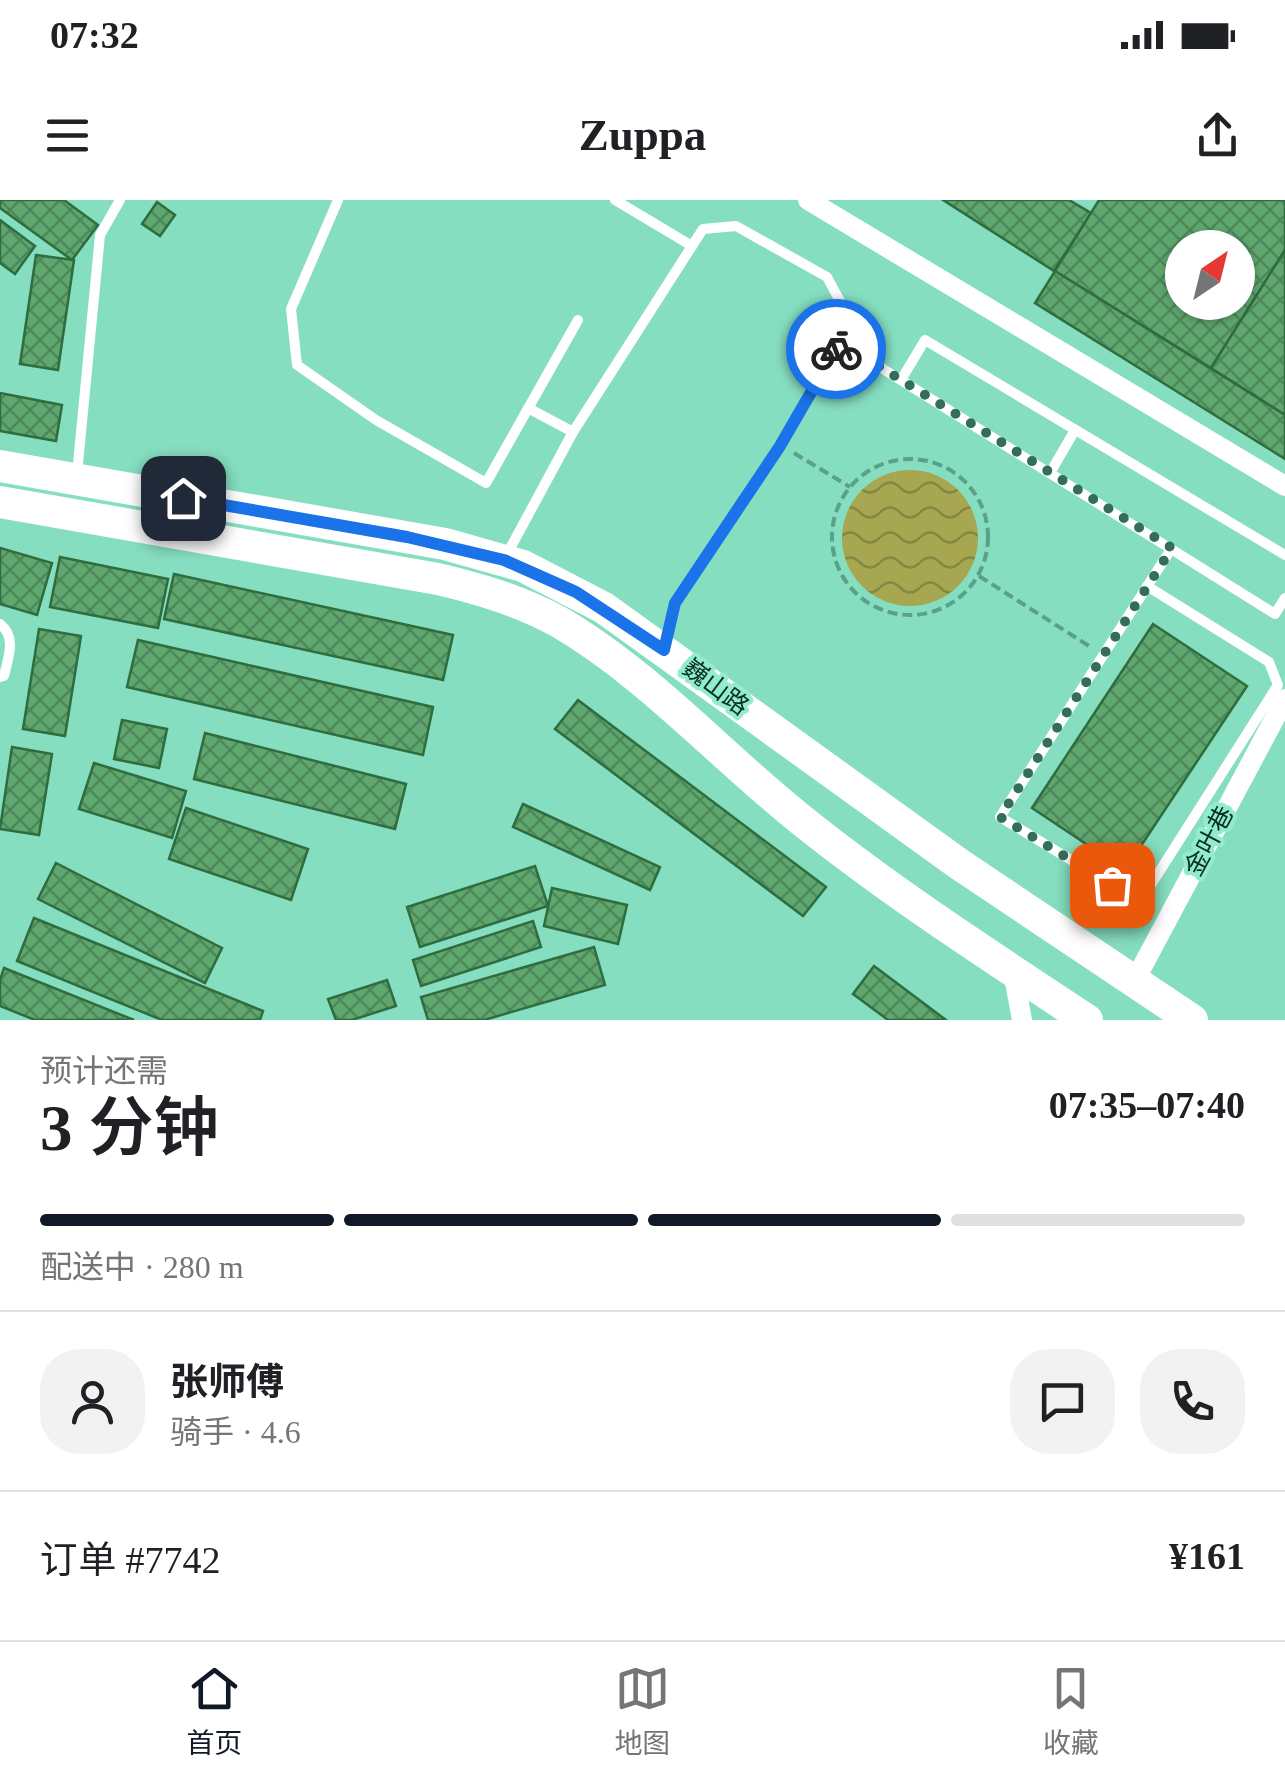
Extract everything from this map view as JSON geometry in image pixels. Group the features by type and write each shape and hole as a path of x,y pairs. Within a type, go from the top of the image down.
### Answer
{"highway":[{"name":"巍山路","path":"0,466 407,537 504,560 576,592 664,650 880,808 1192,1020"},
{"name":"巍山路","path":"0,502 400,572 492,593 559,622 640,682 803,821 1087,1020"},
{"path":"492,593 504,560"},
{"path":"640,682 664,650"}],"street":[{"path":"808,200 1285,486"},
{"name":"金叶巷","path":"1134,982 1285,700"},
{"path":"1013,971 1022,1020"}],"lane":[{"path":"77,480 100,236 120,200"},
{"path":"338,200 291,309 297,365 376,420 486,483 578,320"},
{"path":"614,200 692,246"},
{"path":"635,212 642,200"},
{"path":"504,560 573,432 692,246 704,229 736,226 828,278 840,303 840,342 780,446 675,603 664,650"},
{"path":"901,380 925,340 1285,556"},
{"path":"840,342 1275,614 1285,598"},
{"path":"528,408 573,432"},
{"path":"1050,472 1075,430"},
{"path":"1146,586 1268,662 1278,685 1140,902 1000,817 1101,654 1146,586 1172,548"},
{"path":"0,624 7,630 11,646 4,676 0,677"}],"path":[{"path":"780,446 850,487"},
{"path":"895,459 925,460 952,470 974,491 986,518 988,548 978,576 958,600 930,613 898,615 868,604 845,582 832,553 832,522 850,487 866,471 895,459"},
{"path":"978,576 1101,654"}],"water":[{"path":"910,470 936,475 958,490 973,512 978,538 973,564 958,586 936,601 910,606 884,601 862,586 847,564 842,538 847,512 862,490 884,475"}],"building":[{"path":"0,200 64,200 98,225 72,260 0,208"},
{"path":"943,200 1069,200 1091,213 1054,271"},
{"path":"1099,200 1285,200 1285,250 1255,298 1255,230 1165,230 1165,320 1241,320 1211,368 1055,271"},
{"path":"157,202 175,215 160,236 142,224"},
{"path":"0,220 35,246 15,274 0,263"},
{"path":"1285,250 1285,415 1211,368 1241,320 1255,320 1255,298"},
{"path":"36,255 74,260 58,370 20,364"},
{"path":"1055,271 1285,415 1285,459 1035,303"},
{"path":"0,393 62,405 56,441 0,431"},
{"path":"0,548 52,563 37,615 0,604"},
{"path":"60,557 168,579 158,628 50,607"},
{"path":"174,574 453,635 443,680 164,619"},
{"path":"1153,624 1247,686 1125,870 1032,808"},
{"path":"39,629 81,636 65,736 23,729"},
{"path":"138,640 433,707 423,755 127,687"},
{"path":"578,700 826,887 803,916 555,729"},
{"path":"122,720 167,729 159,768 114,759"},
{"path":"205,733 406,784 395,829 194,779"},
{"path":"12,747 52,754 39,835 0,829"},
{"path":"94,763 186,791 172,838 79,809"},
{"path":"523,804 660,867 650,890 513,827"},
{"path":"186,808 308,849 291,900 169,859"},
{"path":"56,863 222,948 205,983 38,899"},
{"path":"535,866 548,906 420,947 407,907"},
{"path":"552,888 627,905 618,944 544,926"},
{"path":"34,918 263,1011 260,1020 162,1020 17,961"},
{"path":"533,921 541,947 421,986 413,960"},
{"path":"594,947 605,985 484,1020 428,1020 421,997"},
{"path":"874,966 946,1020 888,1020 853,994"},
{"path":"4,968 134,1020 35,1020 0,1006"},
{"path":"387,980 396,1006 352,1020 336,1020 328,999"}],"way so far":[{"path":"836,349 840,342 1172,548 1000,817 1112,885"}],"route":[{"path":"183,498 407,537 504,560 576,592 664,650 675,603 780,446 836,349"}]}
